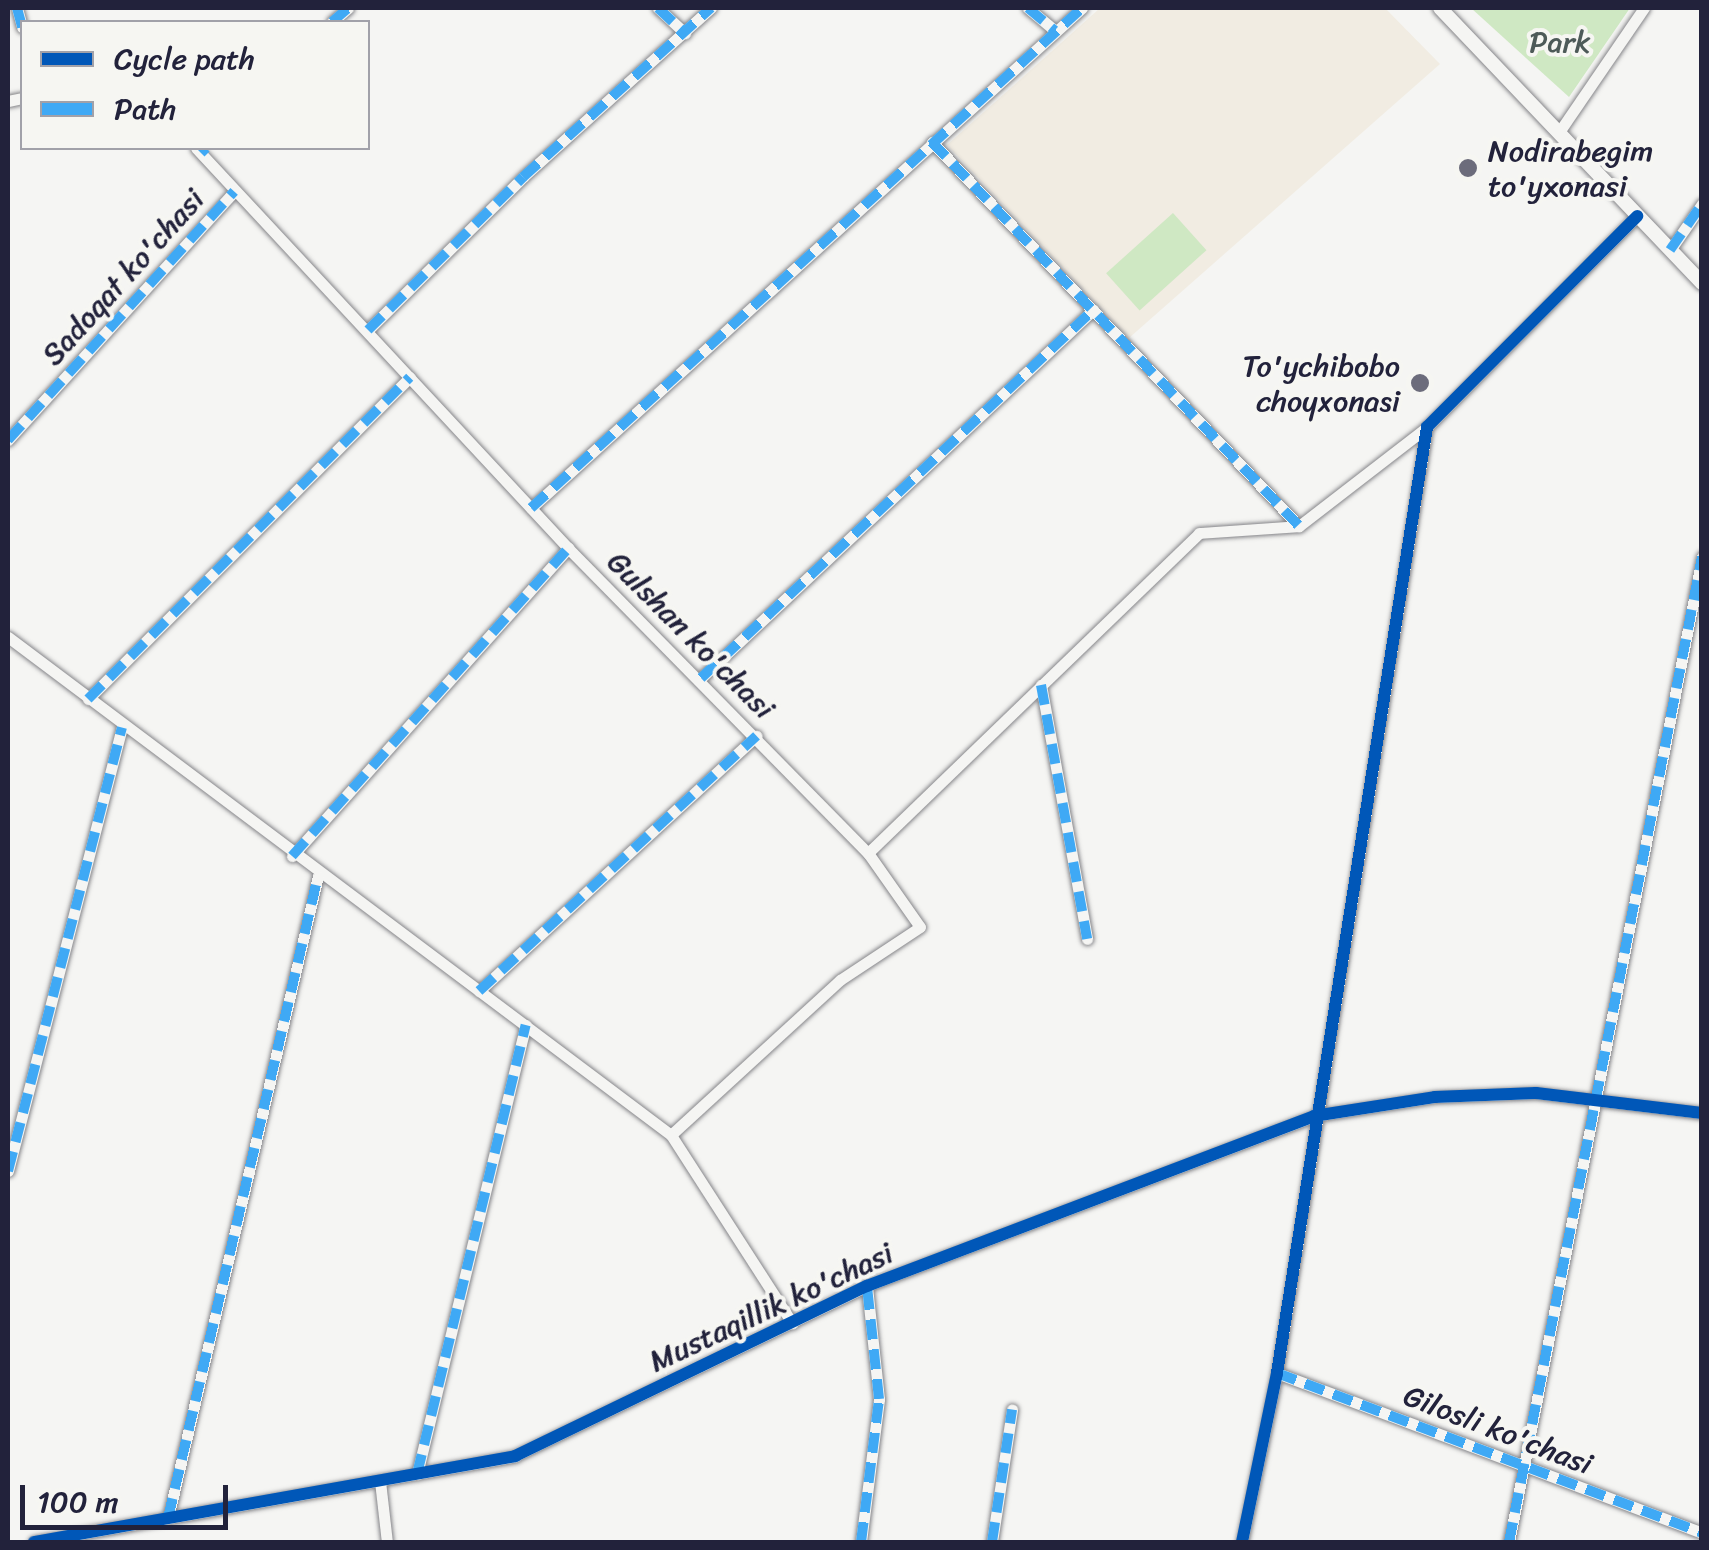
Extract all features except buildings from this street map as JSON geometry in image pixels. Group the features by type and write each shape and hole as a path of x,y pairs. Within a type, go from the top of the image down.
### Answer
{"street":[{"path":"658,8 685,33"},
{"path":"368,330 524,177 712,8"},
{"path":"1028,8 1055,31"},
{"path":"531,508 1082,8"},
{"path":"1440,8 1702,282"},
{"path":"1558,132 1644,8"},
{"path":"932,142 1299,526"},
{"name":"Gulshan ko'chasi","path":"202,150 234,192 368,330 568,548 701,678 868,853 920,927 840,980 670,1135"},
{"name":"Sadoqat ko'chasi","path":"8,440 234,192"},
{"path":"1670,250 1702,204"},
{"path":"868,853 1200,532 1299,526 1427,427 1636,216"},
{"path":"701,678 1093,310"},
{"path":"88,699 410,377"},
{"path":"1242,1542 1277,1372 1314,1116 1427,427"},
{"path":"292,856 568,548"},
{"path":"1509,1542 1702,557"},
{"path":"8,637 318,876 526,1025 670,1135 792,1323"},
{"path":"1041,686 1088,939"},
{"path":"8,1171 122,727"},
{"path":"479,992 756,736"},
{"path":"168,1518 318,876"},
{"path":"417,1474 526,1025"},
{"name":"Mustaqillik ko'chasi","path":"34,1542 515,1456 867,1286 1314,1116 1435,1097 1595,1097 1702,1113"},
{"path":"861,1542 879,1398 867,1286"},
{"name":"Gilosli ko'chasi","path":"1277,1372 1702,1534"},
{"path":"992,1542 1012,1410"},
{"path":"380,1481 387,1542"}],"shaded area":[{"path":"1100,8 1385,8 1440,64 1129,338 947,145"}],"green space":[{"name":"Park","path":"1471,8 1630,8 1569,97"},
{"path":"1173,213 1206,250 1140,310 1106,273"}],"marked path":[{"path":"17,8 20,20"},
{"path":"334,20 348,8"},
{"path":"658,8 685,33"},
{"path":"368,330 523,177 711,8"},
{"path":"1028,8 1055,31"},
{"path":"531,508 1082,8"},
{"path":"932,142 1299,526"},
{"path":"201,153 204,150"},
{"path":"8,440 234,192"},
{"path":"1670,250 1702,204"},
{"path":"701,678 1093,310"},
{"path":"88,699 410,377"},
{"path":"292,856 568,548"},
{"path":"1509,1542 1702,557"},
{"path":"1041,685 1087,939"},
{"path":"8,1171 122,727"},
{"path":"479,991 756,736"},
{"path":"168,1518 318,876"},
{"path":"417,1474 526,1025"},
{"path":"861,1542 879,1399 867,1286"},
{"path":"1277,1373 1702,1533"},
{"path":"992,1542 1012,1410"}],"cycle path":[{"path":"1242,1542 1277,1373 1427,427 1637,216"},
{"path":"34,1542 515,1456 867,1286 1314,1116 1435,1097 1536,1093 1702,1113"}],"place":[{"name":"Nodirabegim to'yxonasi","path":"1468,168"},
{"name":"To'ychibobo choyxonasi","path":"1420,383"}]}
